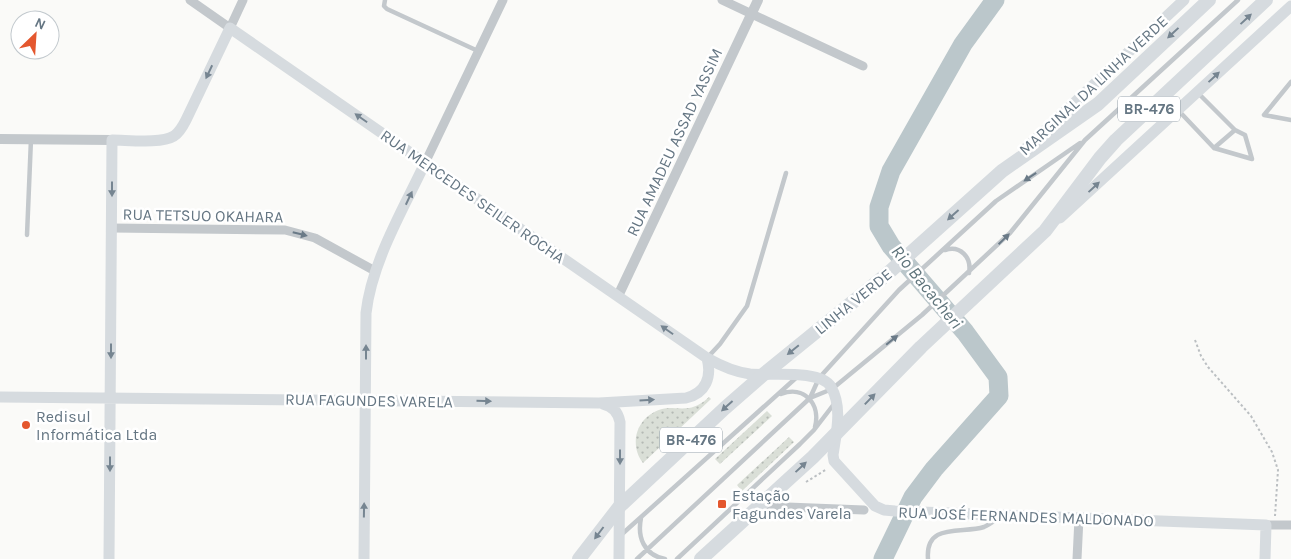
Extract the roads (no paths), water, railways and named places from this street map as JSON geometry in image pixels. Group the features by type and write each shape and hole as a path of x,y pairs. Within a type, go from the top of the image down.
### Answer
{"highway":[{"name":"LINHA VERDE","path":"579,559 620,506 764,374 886,275 1002,171 1098,104 1209,0"},
{"name":"BR-476","path":"701,559 836,434 911,357 1045,231 1100,158 1116,140 1266,0"}],"main road":[{"name":"MARGINAL DA LINHA VERDE","path":"1002,171 1184,0"},
{"path":"1045,231 1291,6"},
{"path":"110,559 112,140 160,140 174,136 186,120 230,28"},
{"name":"RUA MERCEDES SEILER ROCHA","path":"230,28 707,358 736,371 819,378"},
{"path":"364,559 366,313 370,285 375,270 426,163"},
{"name":"RUA FAGUNDES VARELA","path":"0,396 599,402 686,398 694,396 703,388 709,376 710,368 707,358"},
{"path":"819,378 827,382 832,389"},
{"name":"RUA JOSÉ FERNANDES MALDONADO","path":"832,389 836,402 837,421 833,455 837,466 875,506 884,510 1266,524"},
{"path":"599,402 612,407 619,416 619,559"},
{"path":"1265,559 1266,524"}],"street":[{"name":"RUA MERCEDES SEILER ROCHA","path":"190,0 230,28"},
{"path":"230,28 243,0"},
{"path":"426,163 502,0"},
{"path":"722,0 862,66"},
{"name":"RUA AMADEU ASSAD YASSIM","path":"618,296 758,0"},
{"path":"0,139 112,140"},
{"name":"RUA TETSUO OKAHARA","path":"112,228 285,230 315,238 375,270"},
{"path":"759,506 864,510"},
{"path":"1078,559 1079,518"},
{"path":"1266,524 1291,525"}],"lane":[{"path":"385,0 384,6 387,9 478,51"},
{"path":"810,398 819,378 899,290 1007,193 1085,140 1238,0"},
{"path":"1291,82 1264,114 1291,120"},
{"path":"1178,110 1214,148 1252,159 1245,135 1235,130 1197,92"},
{"path":"1214,148 1235,130"},
{"path":"27,235 31,140"},
{"path":"637,559 810,398 832,389 922,315 969,273 1010,233 1085,140"},
{"path":"707,358 720,344 747,306 786,173"},
{"path":"944,250 954,249 964,253 969,262 969,273"},
{"path":"620,536 799,375"},
{"path":"777,395 788,391 800,392 810,398 816,408 817,419 814,430"},
{"path":"676,558 814,430 836,402"},
{"path":"928,559 928,550 933,538 942,532 985,526 1003,515"},
{"path":"641,517 640,534 642,542 647,550 665,559"}],"waterway":[{"name":"Rio Bacacheri","path":"883,559 913,497 934,469 999,396 998,377 965,332 891,246 879,226 879,207 891,171 963,44 995,0"}],"place":[{"name":"Redisul Informática Ltda","path":"26,425"},
{"name":"Estação Fagundes Varela","path":"722,504"}]}
